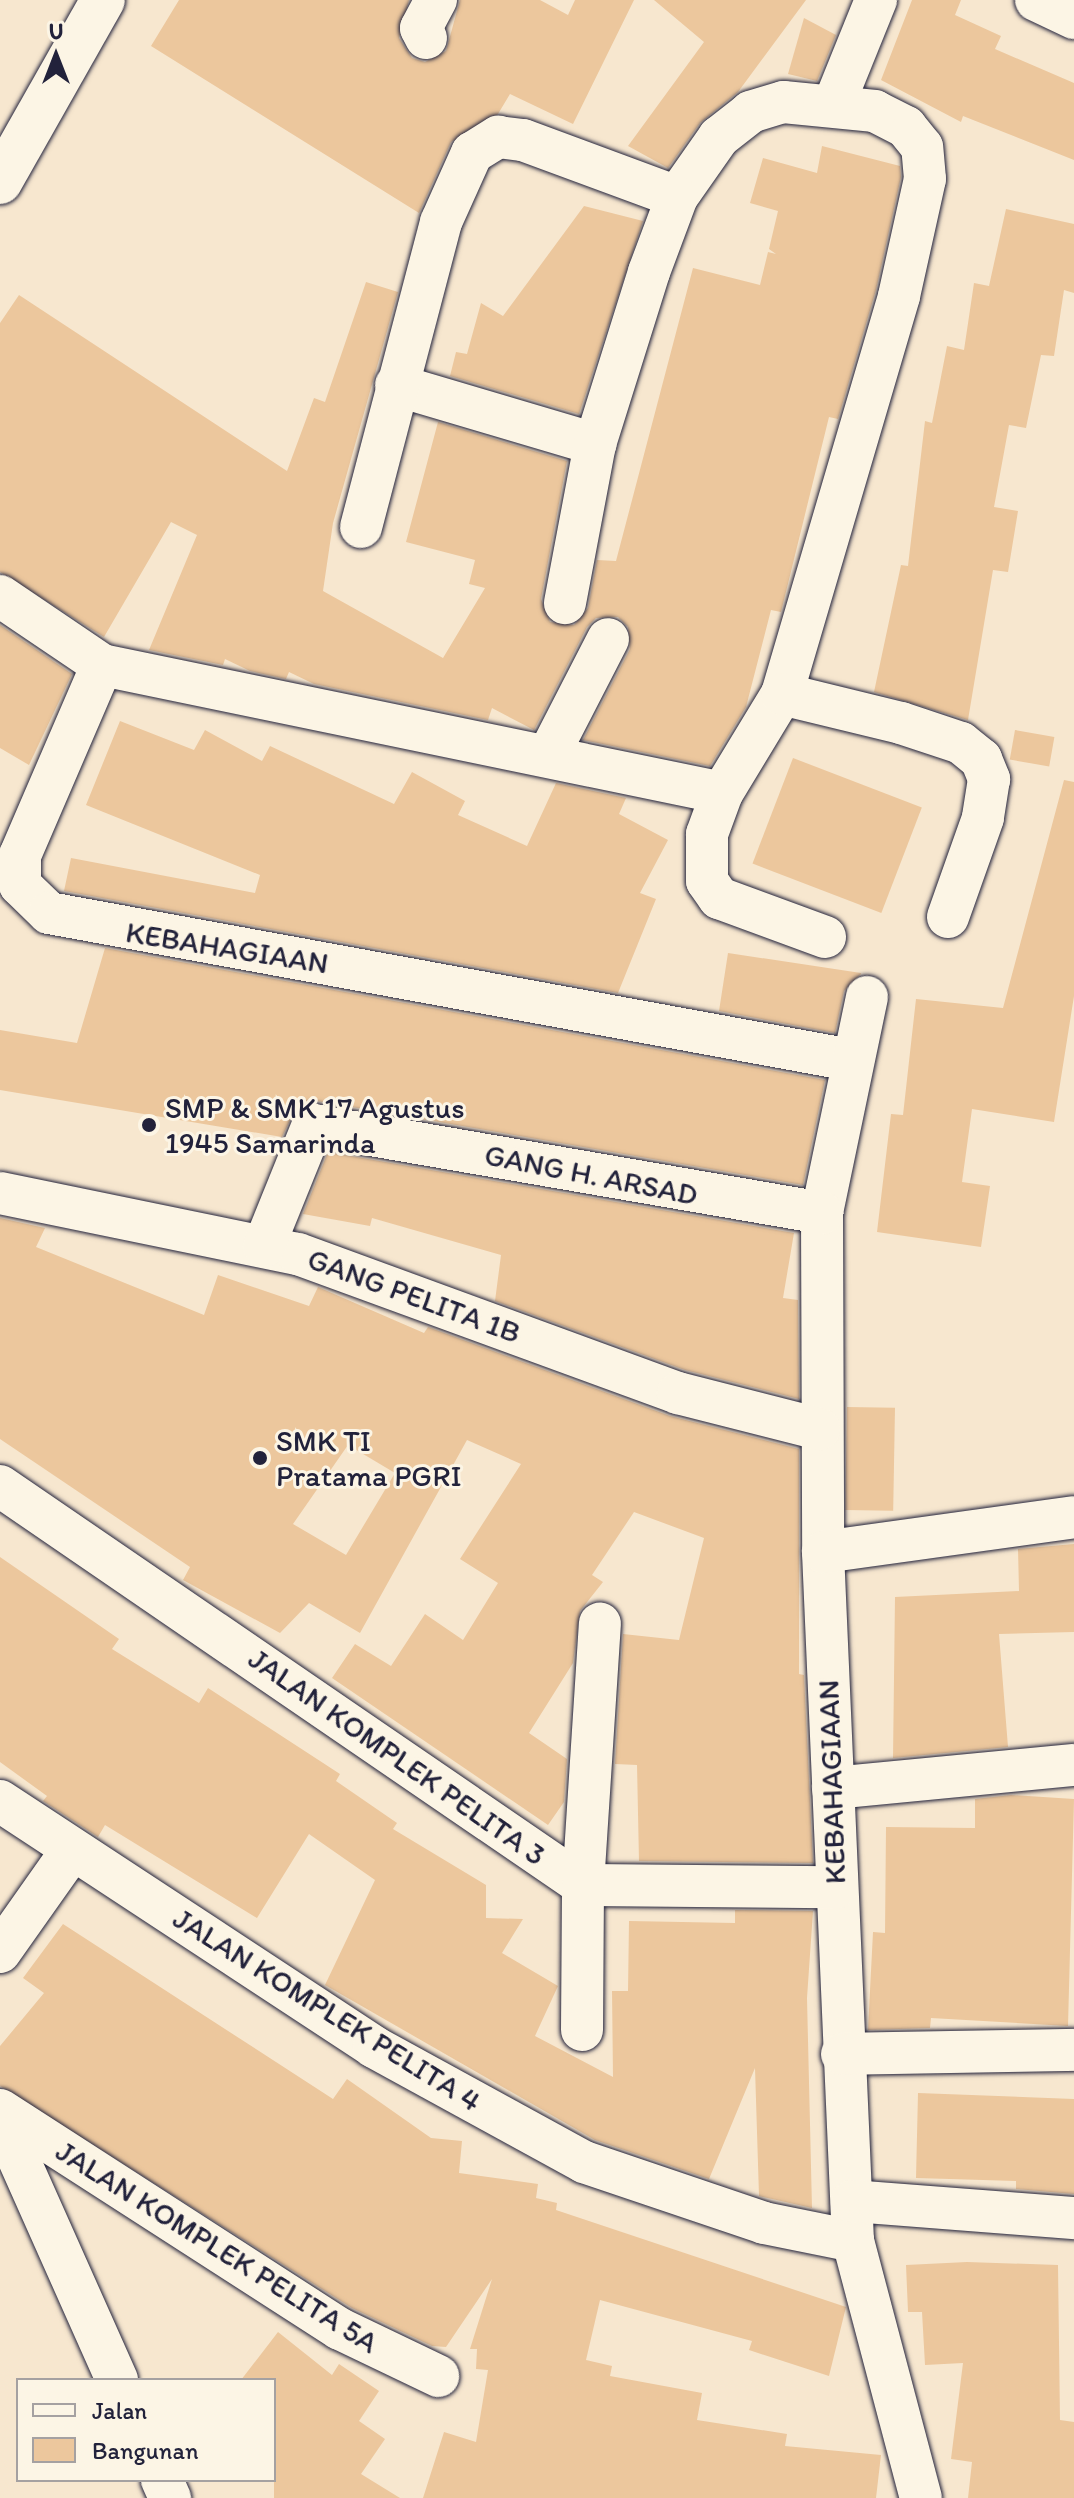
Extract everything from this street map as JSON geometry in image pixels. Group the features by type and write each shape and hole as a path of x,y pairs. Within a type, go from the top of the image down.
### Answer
{"street":[{"path":"0,182 103,0"},
{"path":"834,104 876,0"},
{"path":"1036,0 1074,18"},
{"path":"565,603 595,444 677,197 719,137 751,112 783,102 834,104 875,111 906,127 922,147 925,179 899,296 782,694 722,793 707,834 707,881 719,898 825,937"},
{"path":"361,527 441,222 482,144 523,140 677,197"},
{"path":"396,385 595,444"},
{"path":"0,596 102,665 549,754 722,793"},
{"path":"549,754 608,639"},
{"name":"KEBAHAGIAAN","path":"102,665 20,855 20,885 49,913 680,1024 851,1060"},
{"path":"782,694 901,723 961,743 981,759 989,779 983,818 948,917"},
{"name":"KEBAHAGIAAN","path":"867,997 851,1060 822,1213 819,1429 823,1552 842,2054 852,2221 921,2498"},
{"name":"GANG H. ARSAD","path":"264,1246 313,1125 822,1213"},
{"name":"GANG PELITA 1B","path":"0,1193 264,1246 678,1393 819,1429"},
{"name":"JALAN KOMPLEK PELITA 3","path":"0,1486 583,1885"},
{"path":"823,1552 1074,1517"},
{"path":"582,2030 583,1885 600,1624"},
{"path":"833,1788 1074,1765"},
{"name":"JALAN KOMPLEK PELITA 4","path":"0,1801 374,2047 584,2162 764,2223 1074,2218"},
{"path":"0,1952 72,1850"},
{"path":"583,1885 837,1887"},
{"path":"842,2054 1074,2050"},
{"name":"JALAN KOMPLEK PELITA 5A","path":"0,2110 340,2329 438,2376"},
{"path":"0,2117 116,2378"}],"building":[{"path":"179,0 409,0 399,38 412,58 425,62 446,51 460,0 540,0 568,15 575,0 634,0 573,124 510,94 498,114 451,142 419,213 151,46"},
{"path":"654,0 806,0 738,92 700,123 668,168 628,146 704,42"},
{"path":"912,0 961,0 955,15 1001,36 995,49 1074,83 1074,160 963,116 961,122 881,80"},
{"path":"804,18 836,35 817,81 788,74"},
{"path":"822,146 900,166 901,177 876,290 838,419 829,417 781,612 771,610 746,707 710,766 583,740 630,649 628,627 618,617 596,618 587,627 534,730 492,708 488,720 314,684 289,672 286,679 250,671 225,659 223,665 149,650 197,535 171,522 104,637 0,572 0,323 19,295 287,471 314,398 325,402 366,282 398,292 333,523 323,591 443,658 485,588 469,584 475,560 406,542 438,422 567,461 541,599 550,622 574,625 588,608 597,560 616,561 693,268 760,285 768,252 776,254 769,249 778,211 750,203 763,158 817,173"},
{"path":"584,206 643,221 579,414 450,376 456,352 467,354 481,303 503,316"},
{"path":"1006,209 1074,224 1074,293 1064,290 1054,356 1041,355 1026,428 1009,425 994,507 1018,511 1008,572 993,570 968,720 874,692 901,565 908,566 925,421 932,423 947,346 964,350 974,283 989,286"},
{"path":"0,625 72,674 29,765 0,748"},
{"path":"120,721 194,750 205,730 262,761 270,746 394,804 412,772 465,801 458,815 527,846 556,783 626,798 619,814 668,840 640,893 656,899 618,993 64,891 71,858 255,893 260,875 86,805"},
{"path":"1015,730 1054,737 1049,766 1010,760"},
{"path":"793,758 922,807 881,913 753,863"},
{"path":"1064,780 1074,782 1074,996 1054,1122 972,1109 962,1182 990,1186 981,1247 877,1232 891,1114 903,1115 916,999 1003,1008"},
{"path":"105,948 825,1080 803,1185 317,1101 296,1108 282,1137 0,1090 0,1030 77,1043"},
{"path":"728,953 861,974 844,991 835,1033 719,1011"},
{"path":"328,1152 794,1233 783,1298 798,1300 799,1399 685,1370 495,1301 501,1255 372,1218 370,1226 303,1214"},
{"path":"0,1218 45,1228 36,1247 204,1315 218,1275 309,1306 318,1287 424,1333 428,1327 670,1416 799,1449 799,1674 804,1675 813,1863 639,1861 637,1765 615,1764 623,1634 679,1640 704,1538 634,1512 592,1575 603,1582 580,1611 573,1663 529,1733 567,1759 564,1802 548,1825 332,1678 355,1644 391,1666 425,1614 463,1640 498,1583 460,1559 521,1464 467,1440 360,1633 309,1603 280,1633 183,1580 190,1567 0,1439","holes":["348,1445 395,1473 346,1555 293,1524"]},
{"path":"847,1407 895,1408 893,1511 845,1510"},
{"path":"1074,1544 1074,1632 999,1634 1008,1747 893,1758 895,1597 1019,1591 1018,1549"},
{"path":"0,1557 119,1639 112,1649 199,1703 208,1688 340,1774 336,1781 397,1823 393,1829 486,1885 486,1918 523,1919 502,1953 558,1986 535,2036 613,2077 612,1991 628,1991 629,1921 735,1923 735,1910 813,1911 807,1998 812,2208 759,2196 755,2068 709,2179 595,2140 325,1985 375,1880 309,1834 257,1918 105,1825 98,1837 43,1801 47,1796 0,1762"},
{"path":"1011,1795 1074,1799 1068,2026 931,2018 930,2028 868,2030 873,1932 885,1933 886,1827 975,1828 975,1799"},
{"path":"63,1924 333,2099 347,2079 431,2138 462,2141 459,2173 538,2184 536,2198 557,2203 556,2210 846,2307 829,2376 749,2350 752,2341 600,2300 586,2360 612,2366 610,2376 702,2393 697,2420 787,2434 785,2446 881,2455 876,2498 423,2498 444,2432 476,2442 488,2370 476,2369 477,2349 470,2349 492,2279 446,2347 432,2346 352,2308 0,2086 0,2046 44,1993 23,1978"},
{"path":"918,2093 1074,2099 1074,2194 1016,2189 1016,2181 916,2178"},
{"path":"967,2262 1058,2265 1060,2420 1074,2422 1074,2498 968,2498 972,2462 951,2459 963,2363 925,2365 922,2312 908,2312 906,2265"},
{"path":"278,2332 332,2375 339,2364 379,2391 359,2421 385,2439 361,2474 400,2498 274,2498 276,2378 243,2378"}],"place":[{"name":"SMP & SMK 17 Agustus 1945 Samarinda","path":"149,1125"},
{"name":"SMK TI Pratama PGRI","path":"260,1458"}]}
